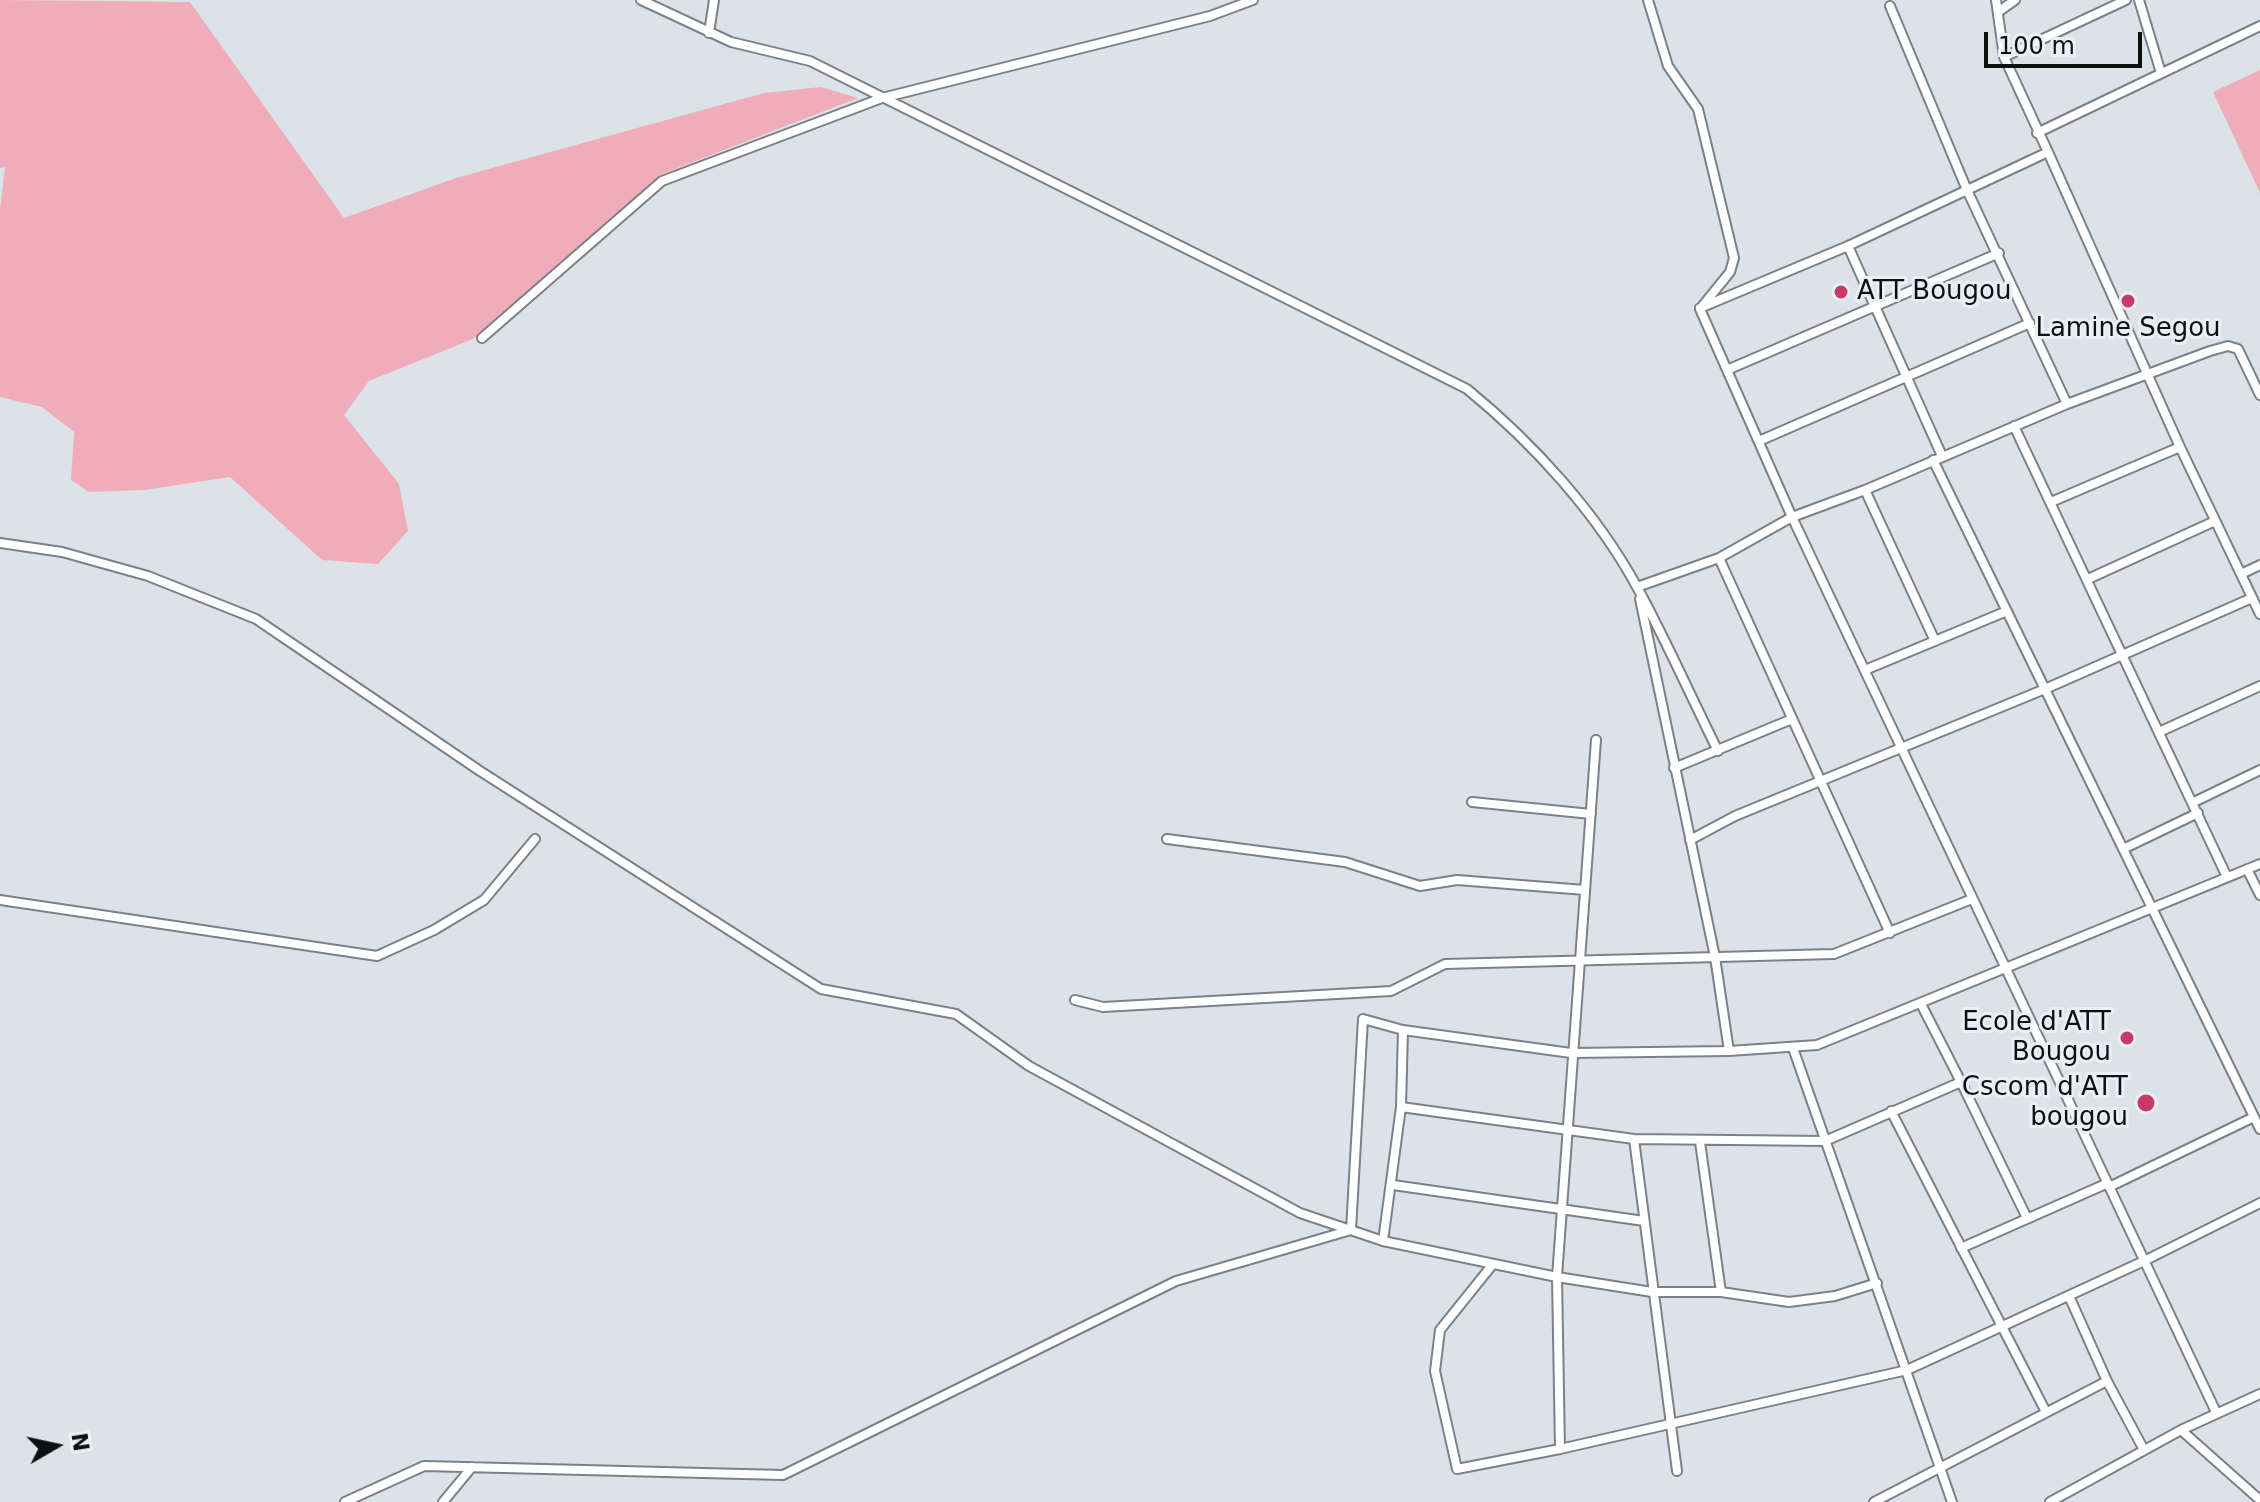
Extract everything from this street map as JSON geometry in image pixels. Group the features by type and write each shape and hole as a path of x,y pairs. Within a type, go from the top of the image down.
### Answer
{"street":[{"path":"641,0 731,42 810,61 1467,389 1515,429 1587,514 1637,587 1718,751"},
{"path":"709,33 714,0"},
{"path":"482,338 662,181 882,98 1210,16 1253,0"},
{"path":"1648,0 1668,66 1698,109 1734,258 1730,272 1700,309"},
{"path":"1996,0 2004,57 2180,447 2260,614"},
{"path":"1998,12 2015,0"},
{"path":"2004,57 2126,0"},
{"path":"2139,0 2161,73"},
{"path":"1890,6 1967,190 2067,404"},
{"path":"2037,133 2260,26"},
{"path":"1700,309 1848,246 2048,152"},
{"path":"1848,246 1937,458 2007,611 2260,1129"},
{"path":"1727,370 1999,253"},
{"path":"1700,309 1792,517 2216,1412"},
{"path":"1759,441 1906,380 2030,323"},
{"path":"1637,587 1719,558 1792,517 1865,490 2147,372 2233,346 2260,395"},
{"path":"2014,426 2227,877"},
{"path":"2051,502 2180,447"},
{"path":"1865,490 1935,641"},
{"path":"2088,579 2215,521"},
{"path":"0,543 62,552 148,576 256,619 480,771 821,989 956,1014 1029,1066 1300,1213 1383,1241 1557,1277 1652,1292 1721,1292 1789,1302 1835,1296 1877,1283"},
{"path":"1719,558 1890,933"},
{"path":"2241,574 2260,565"},
{"path":"1637,587 1715,957 1729,1051"},
{"path":"1690,840 1735,816 2045,689 2252,598"},
{"path":"1865,670 2007,611"},
{"path":"2159,732 2260,686"},
{"path":"1674,768 1792,719"},
{"path":"1560,1449 1557,1277 1596,740"},
{"path":"2194,802 2260,770"},
{"path":"1472,802 1591,814"},
{"path":"2123,849 2198,813"},
{"path":"0,900 377,956 434,930 484,900 535,839"},
{"path":"1167,839 1189,839 1345,862 1420,886 1457,880 1585,890"},
{"path":"1351,1230 1363,1019 1403,1030 1571,1053 1729,1051 1817,1045 2260,864"},
{"path":"2247,869 2260,895"},
{"path":"1075,1000 1103,1007 1342,996 1391,991 1445,964 1834,954 1972,899"},
{"path":"1921,1004 2027,1218"},
{"path":"1383,1241 1393,1185 1401,1107 1403,1030"},
{"path":"1793,1048 1952,1502"},
{"path":"1401,1107 1634,1139 1825,1141 1961,1082"},
{"path":"1891,1111 2045,1410"},
{"path":"1961,1248 2108,1185 2254,1117"},
{"path":"1634,1139 1677,1471"},
{"path":"1700,1142 1721,1292"},
{"path":"1393,1185 1644,1221"},
{"path":"1493,1264 1440,1330 1435,1371 1457,1469 1560,1449 1907,1370 2144,1261 2260,1203"},
{"path":"345,1502 424,1466 783,1475 1176,1281 1351,1230"},
{"path":"2069,1296 2107,1381 2144,1450"},
{"path":"1874,1502 2045,1410 2107,1381"},
{"path":"2050,1502 2216,1412 2260,1394"},
{"path":"2181,1430 2260,1500"},
{"path":"443,1502 472,1467"}],"shaded area":[{"path":"0,0 190,2 344,218 456,178 764,93 821,87 858,98 662,174 473,339 369,381 344,415 399,484 408,531 378,564 322,560 230,477 144,490 89,492 71,480 74,432 42,407 0,397 0,210 5,167 0,168"},
{"path":"2260,70 2260,193 2213,92"}],"place":[{"name":"ATT Bougou","path":"1841,292"},
{"name":"Lamine Segou","path":"2128,301"},
{"name":"Ecole d'ATT Bougou","path":"2127,1038"},
{"name":"Cscom d'ATT bougou","path":"2146,1103"}]}
